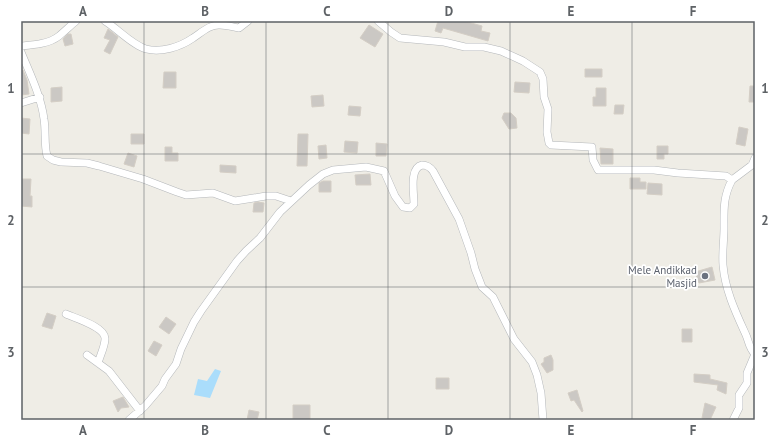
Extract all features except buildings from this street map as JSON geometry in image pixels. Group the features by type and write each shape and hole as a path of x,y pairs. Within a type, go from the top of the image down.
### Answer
{"street":[{"path":"21,46 48,42 58,37 66,28 76,21"},
{"path":"105,21 117,28 128,39 146,49 169,50 193,38 206,29 219,24 238,28 248,21"},
{"path":"378,21 400,38 444,42 465,47 484,47 501,51 523,61 540,72 543,79 544,97 548,110 548,143 551,145 592,146 593,160 598,170 654,170 726,176 732,180"},
{"path":"21,52 40,97 45,120 47,156 53,160 61,162 87,163 99,166 186,195 213,193 235,201 266,196 276,196 291,201"},
{"path":"21,103 40,97"},
{"path":"733,420 739,408 739,395 747,382 747,373 755,354 750,348 747,338 733,309 724,276 724,203 726,191 732,180 752,165 755,158"},
{"path":"129,420 140,411 162,386 165,379 176,364 181,349 194,322 219,288 226,275 246,250 260,238 280,212 291,201 323,174 333,170 366,167 384,172 399,202 403,207 410,208 414,204 414,170 419,166 426,165 430,167 459,219 482,287 493,297 514,339 532,362 541,393 543,420"},
{"path":"66,314 99,328 104,333 105,338 98,363"},
{"path":"87,356 109,371 140,411"}],"water":[{"path":"215,369 221,371 210,398 194,395 198,379 207,381"}],"place":[{"name":"Mele Andikkad Masjid","path":"705,276"}]}
